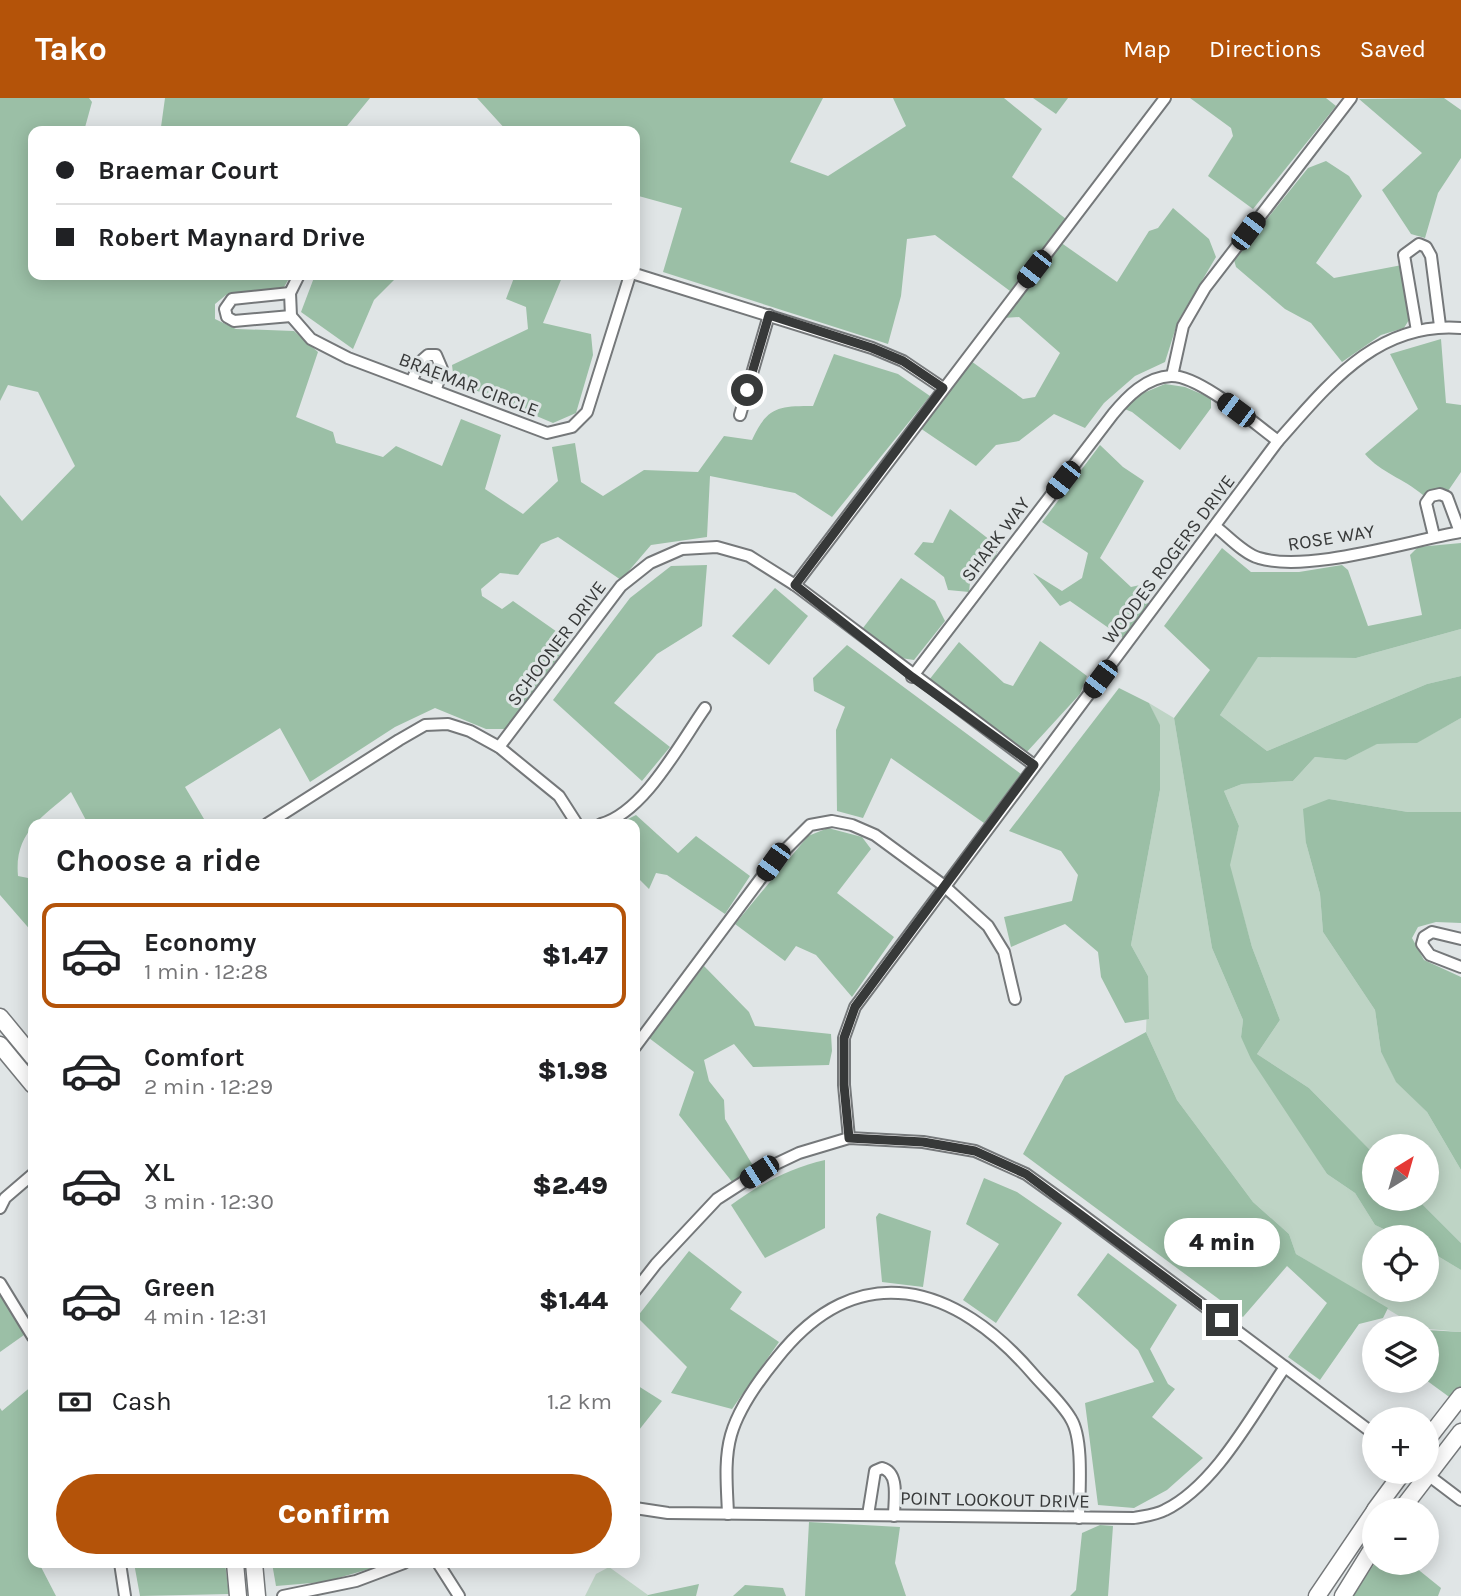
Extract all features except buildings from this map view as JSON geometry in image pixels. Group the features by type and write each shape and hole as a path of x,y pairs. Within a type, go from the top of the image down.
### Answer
{"street":[{"path":"795,585 1165,98"},
{"path":"1278,441 1216,394 1172,376 1183,326 1205,288 1352,98"},
{"path":"1418,331 1404,254 1419,244 1426,247 1430,256 1440,326"},
{"name":"BRAEMAR CIRCLE","path":"640,277 872,348 903,361 943,388"},
{"path":"290,293 232,299 225,309 227,317 234,321 291,316 290,293 296,280"},
{"name":"BRAEMAR CIRCLE","path":"291,316 311,339 348,358 547,433 572,427 586,412 631,280"},
{"path":"740,415 769,315"},
{"name":"WOODES ROGERS DRIVE","path":"849,1138 844,1085 844,1038 855,1007 943,885 1216,527 1278,441 1338,373 1373,348 1418,331 1440,326 1461,328"},
{"path":"412,380 420,362 428,355 436,355 442,369 436,389"},
{"name":"SHARK WAY","path":"912,677 1128,396 1147,383 1172,376"},
{"path":"1434,536 1426,503 1431,496 1440,494 1447,497 1460,532"},
{"name":"ROSE WAY","path":"1216,527 1256,557 1281,563 1342,556 1460,532"},
{"name":"SCHOONER DRIVE","path":"499,747 621,586 650,563 682,549 717,547 749,556 795,585 912,677 1034,765"},
{"path":"618,819 638,802 705,708"},
{"path":"275,819 425,726 448,724 470,731 499,747 559,796 574,819"},
{"path":"640,1039 773,862 810,825 832,821 852,825 875,835 943,885 988,926 1004,952 1015,999"},
{"path":"1461,939 1432,932 1424,937 1422,944 1430,955 1461,967"},
{"path":"0,1017 28,1051"},
{"path":"0,1045 28,1079"},
{"path":"640,1285 718,1199 759,1172 799,1153 849,1138 923,1142 975,1151 1026,1174 1362,1424"},
{"path":"0,1208 5,1198 28,1178"},
{"path":"0,1283 28,1329"},
{"path":"728,1514 726,1468 731,1433 756,1384 773,1362 798,1331 822,1312 855,1296 905,1293 947,1303 1015,1353 1072,1420 1078,1457 1079,1518"},
{"name":"POINT LOOKOUT DRIVE","path":"640,1509 668,1513 1079,1518 1134,1518 1163,1512 1187,1497 1212,1472 1284,1367"},
{"path":"1439,1424 1461,1396"},
{"path":"1439,1458 1461,1432"},
{"path":"868,1516 873,1474 883,1468 890,1470 894,1477 894,1516"},
{"path":"1439,1483 1461,1500"},
{"path":"1318,1596 1362,1530"},
{"path":"1343,1596 1362,1565"},
{"path":"121,1568 124,1596"},
{"path":"235,1568 238,1596"},
{"path":"254,1568 257,1596"},
{"path":"284,1596 356,1581 389,1568"},
{"path":"441,1568 459,1596"}],"green space":[{"path":"0,98 89,98 92,102 85,126 28,126 28,280 288,280 284,287 226,295 215,304 215,319 236,329 294,331 318,352 296,417 333,432 336,443 383,457 396,446 442,466 461,419 501,435 485,489 523,514 558,481 552,447 575,443 581,482 603,496 644,470 698,472 724,436 752,440 763,421 775,411 813,406 834,354 898,374 930,396 832,517 795,493 710,476 707,537 651,545 621,580 558,537 541,544 518,575 500,573 481,589 482,596 502,609 513,601 570,641 506,729 486,729 435,708 395,727 310,782 280,728 185,787 204,819 85,819 71,792 39,819 28,819 28,833 18,861 18,876 28,878 28,927 0,895 0,495 22,521 75,466 38,392 8,385 0,401"},
{"path":"165,98 370,98 347,126 161,126"},
{"path":"477,98 823,98 790,162 828,176 906,126 893,98 1004,98 1042,129 1012,177 1066,219 1010,291 935,235 907,239 901,296 888,344 663,272 682,208 640,196 640,126 502,126"},
{"path":"1033,98 1068,98 1056,114"},
{"path":"1190,98 1326,98 1336,106 1253,209 1208,176 1233,136 1231,128"},
{"path":"1444,98 1461,110 1461,158 1438,193 1425,238 1411,234 1382,190 1422,153 1359,99"},
{"path":"1326,161 1349,176 1362,196 1316,263 1334,278 1402,265 1412,315 1404,328 1381,335 1342,362 1311,323 1285,309 1236,267 1234,260 1308,168"},
{"path":"1173,208 1209,239 1216,257 1178,321 1165,362 1135,376 1104,403 1085,428 1054,414 1019,441 996,445 976,466 920,428 971,361 1023,399 1035,397 1060,353 1019,317 1003,318 1060,242 1117,282 1149,231 1158,228"},
{"path":"313,280 394,280 374,300 353,349 301,312"},
{"path":"513,280 561,280 543,323 591,334 593,355 576,413 553,423 454,381 452,365 528,329 526,307 506,299"},
{"path":"1441,339 1446,403 1461,405 1461,472 1448,491 1423,495 1378,466 1365,454 1418,409 1390,354"},
{"path":"1165,384 1185,387 1211,398 1211,408 1180,450 1132,412 1122,408 1141,394"},
{"path":"1100,445 1123,467 1144,481 1100,558 1131,587 1140,585 1148,604 1123,638 1070,601 1060,606 1033,573 1062,591 1082,578 1088,553 1042,522"},
{"path":"950,509 999,547 994,561 984,554 972,565 969,592 948,590 944,577 914,554 923,542 933,543"},
{"path":"1461,543 1461,629 1356,658 1258,657 1220,715 1267,751 1427,684 1461,676 1461,718 1417,743 1377,744 1346,760 1315,757 1293,781 1242,784 1224,791 1239,826 1230,865 1252,947 1280,1020 1257,1054 1309,1088 1362,1142 1362,1204 1355,1193 1327,1174 1251,1059 1241,1037 1243,1020 1212,948 1174,718 1210,670 1164,626 1222,548 1251,572 1299,572 1342,565 1348,570 1368,626 1422,615 1410,555 1418,547"},
{"path":"707,565 702,626 657,654 614,703 670,747 642,781 553,700 630,598 671,566"},
{"path":"901,578 935,601 945,621 914,660 901,658 863,628"},
{"path":"775,588 808,616 769,665 732,636"},
{"path":"1461,629 1461,676 1427,684 1267,751 1220,715 1258,656 1356,658"},
{"path":"1040,641 1087,676 1080,694 1025,754 929,680 959,642 1004,683 1013,686"},
{"path":"847,645 1021,774 984,823 891,758 863,818 837,811 836,730 845,707 814,691 813,678"},
{"path":"1119,688 1149,703 1160,725 1160,790 1131,945 1148,976 1149,1019 1125,1023 1101,977 1098,952 1065,924 1011,947 1004,917 1072,901 1078,875 1061,851 1009,831"},
{"path":"1149,703 1174,718 1212,948 1243,1020 1241,1037 1327,1174 1355,1193 1362,1204 1362,1211 1366,1211 1375,1225 1362,1225 1362,1294 1296,1254 1289,1234 1253,1202 1177,1100 1146,1032 1148,976 1131,945 1160,790 1160,726"},
{"path":"1461,718 1461,812 1408,812 1329,799 1306,843 1320,894 1323,932 1375,1010 1381,1052 1396,1081 1427,1112 1461,1170 1461,1243 1429,1211 1439,1211 1439,1134 1362,1134 1362,1142 1309,1088 1257,1054 1280,1020 1252,947 1229,865 1239,826 1224,791 1242,784 1293,781 1315,757 1346,760 1376,744 1416,743"},
{"path":"1329,799 1408,812 1461,812 1461,923 1436,922 1418,927 1412,938 1424,960 1461,977 1461,1170 1427,1112 1396,1082 1381,1052 1375,1010 1323,932 1320,894 1306,843 1303,809"},
{"path":"636,815 678,853 696,836 750,876 725,914 667,875 656,873 649,889 640,880 640,819 628,819"},
{"path":"828,828 862,837 871,849 837,893 894,937 852,997 816,955 796,946 785,961 735,924 808,836"},
{"path":"704,966 749,1012 755,1026 831,1034 829,1065 753,1067 734,1044 704,1060 709,1081 724,1100 725,1119 755,1169 733,1183 679,1115 694,1072 649,1038"},
{"path":"1146,1032 1177,1100 1253,1202 1289,1234 1296,1254 1362,1293 1362,1302 1378,1302 1388,1308 1384,1316 1362,1316 1362,1323 1320,1380 1288,1357 1327,1303 1287,1266 1243,1317 1023,1154 1065,1076"},
{"path":"825,1160 825,1228 765,1258 731,1205 776,1178"},
{"path":"984,1178 1017,1192 1062,1223 996,1323 963,1300 999,1244 966,1224"},
{"path":"1366,1211 1429,1211 1461,1243 1461,1270 1439,1257 1439,1225 1375,1225"},
{"path":"879,1213 931,1231 923,1287 882,1282 876,1217"},
{"path":"689,1251 742,1292 730,1309 779,1342 732,1409 671,1393 687,1367 640,1320 640,1313"},
{"path":"1108,1253 1177,1305 1150,1349 1168,1384 1175,1389 1152,1417 1203,1458 1167,1490 1134,1508 1098,1505 1085,1403 1154,1382 1138,1350 1077,1295"},
{"path":"1439,1257 1461,1270 1461,1332 1439,1330 1439,1316 1399,1316 1376,1302 1439,1302"},
{"path":"0,1283 24,1335 0,1352"},
{"path":"1439,1331 1461,1332 1461,1388 1452,1399 1439,1390"},
{"path":"640,1387 662,1401 640,1429"},
{"path":"28,1389 28,1568 42,1568 56,1596 0,1596 0,1408 2,1411"},
{"path":"809,1522 900,1527 895,1563 906,1596 805,1596"},
{"path":"1100,1525 1113,1526 1108,1596 1070,1596 1076,1590 1082,1533"},
{"path":"135,1568 226,1568 229,1594 140,1596"},
{"path":"273,1568 373,1568 324,1582 276,1586"},
{"path":"610,1568 648,1595 585,1596 596,1574"},
{"path":"1367,1575 1425,1575 1441,1588 1438,1596 1352,1596"},
{"path":"699,1584 696,1596 647,1596 648,1595"},
{"path":"745,1585 783,1588 786,1596 733,1596"}],"route":[{"path":"747,390 769,315 872,348 903,361 943,388 795,585 912,677 1034,765 855,1007 844,1038 844,1085 849,1138 923,1142 975,1151 1026,1174 1222,1320"}]}
